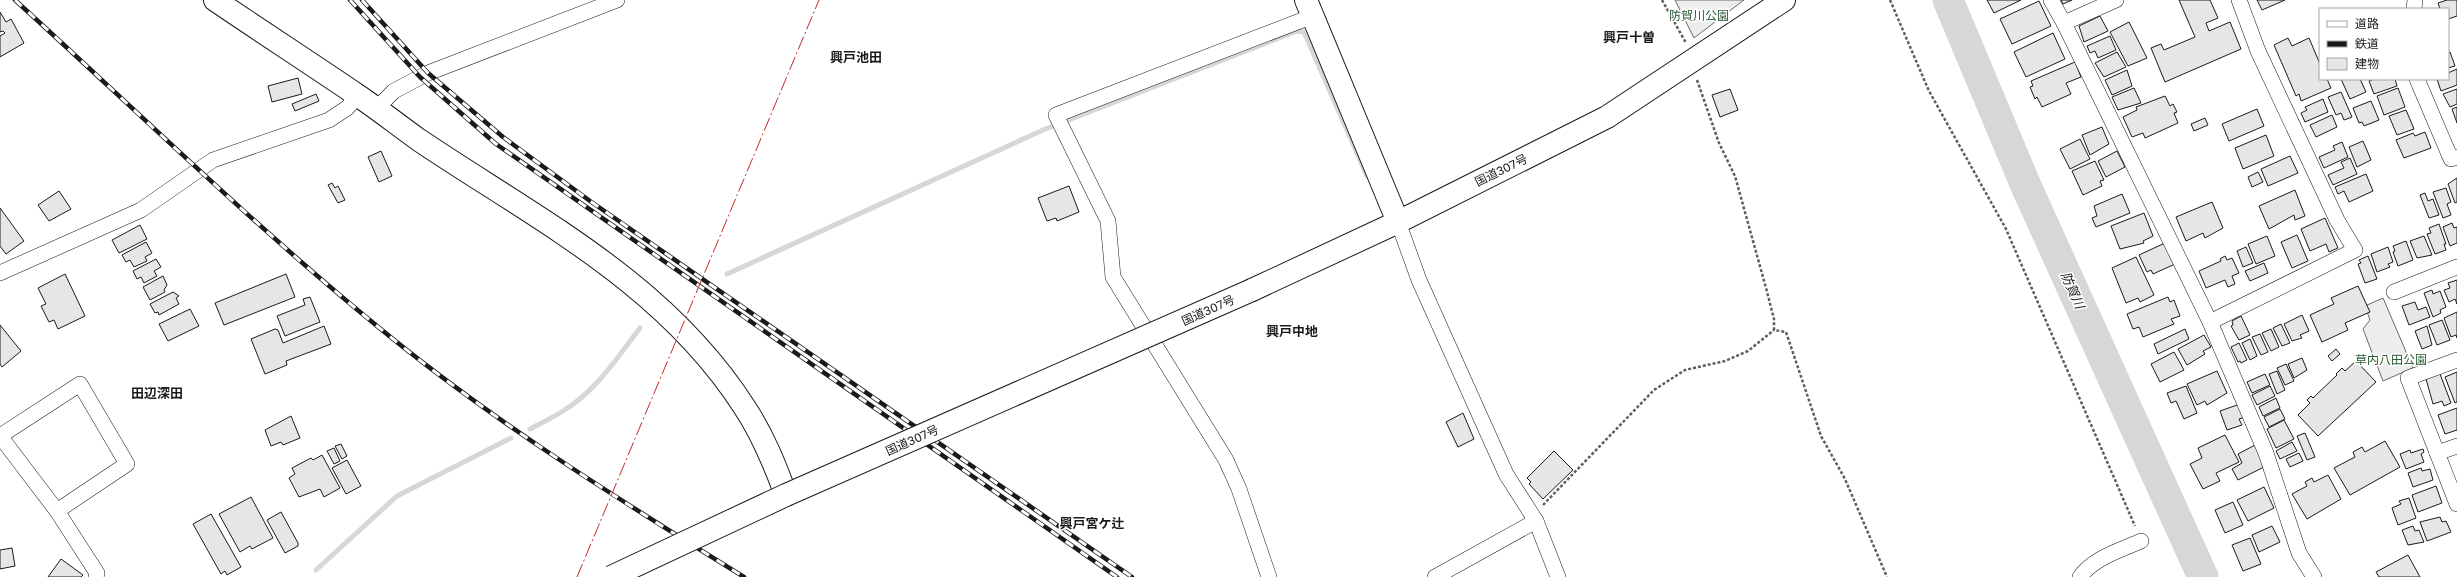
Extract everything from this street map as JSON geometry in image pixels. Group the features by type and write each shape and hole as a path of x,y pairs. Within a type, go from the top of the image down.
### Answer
{"main road":[{"path":"215,0 358,96 419,140 550,224 638,287 704,354 746,408 770,455 786,495"},
{"name":"国道307号","path":"610,577 786,495 1252,290 1398,222 1607,117 1691,63 1784,0"},
{"path":"1310,8 1398,222"}],"street":[{"path":"376,109 394,91 428,73 618,0"},
{"path":"2051,0 2064,23 2210,322 2266,453 2299,553 2314,577"},
{"path":"2064,23 2116,0"},
{"path":"2210,322 2355,250 2337,220 2320,185 2258,51 2239,0"},
{"path":"1269,577 1239,489 1226,460 1113,277 1108,221 1056,115 1310,8"},
{"path":"2417,80 2451,159 2457,157"},
{"path":"0,273 141,210 213,160 329,120 347,108 358,96"},
{"path":"1398,222 1419,280 1506,474 1534,517 1558,577"},
{"path":"2394,292 2457,267"},
{"path":"2457,360 2408,378 2457,504"},
{"path":"57,511 127,464 80,384 0,436 57,511 97,573 96,577"},
{"path":"2437,453 2457,446"},
{"path":"1435,577 1534,517"},
{"path":"2080,577 2086,569 2106,557 2142,541"}],"path":[{"path":"1662,0 1688,48 1691,63 1719,143 1735,176 1766,288 1774,320 1774,330"},
{"path":"1890,0 1929,91 2006,229 2142,541"},
{"path":"1534,517 1654,390 1685,370 1725,361 1748,351 1774,330 1786,332 1821,436 1845,479 1887,577"}],"shaded area":[{"name":"防賀川公園","path":"1675,0 1744,0 1694,38"},
{"name":"草内八田公園","path":"2383,298 2413,368 2383,381 2363,329 2370,320 2365,306"}],"building":[{"path":"1987,0 2021,0 1994,13"},
{"path":"2061,0 2072,0 2063,4"},
{"path":"2179,0 2210,0 2218,18 2206,23 2209,31 2230,22 2241,49 2165,82 2151,48 2161,44 2164,50 2195,37"},
{"path":"2257,0 2285,0 2262,10"},
{"path":"2447,0 2457,0 2457,16 2449,19 2449,8 2440,8 2438,3"},
{"path":"2039,1 2051,26 2012,44 2000,19"},
{"path":"0,12 6,22 11,19 24,43 0,57 0,36 5,33 3,31 0,32"},
{"path":"2100,16 2108,31 2084,42 2079,26"},
{"path":"2129,22 2147,58 2128,66 2110,32"},
{"path":"2053,33 2065,59 2026,77 2014,52"},
{"path":"2110,36 2116,50 2098,58 2095,51 2090,53 2087,46"},
{"path":"2288,38 2292,46 2309,38 2319,62 2319,80 2327,80 2331,88 2301,101 2299,94 2296,96 2274,45"},
{"path":"2117,52 2126,67 2104,77 2095,63"},
{"path":"2449,52 2455,66 2449,68"},
{"path":"2075,62 2081,77 2066,83 2071,94 2042,107 2037,97 2035,99 2030,87 2033,86 2031,81"},
{"path":"2457,69 2457,85 2441,91 2437,80 2449,80 2449,73"},
{"path":"2127,70 2132,86 2112,95 2105,80"},
{"path":"298,78 302,94 272,102 268,86"},
{"path":"2341,80 2360,80 2366,92 2350,99"},
{"path":"2395,80 2397,86 2374,94 2369,81"},
{"path":"2134,88 2141,103 2118,110 2112,97"},
{"path":"2398,88 2405,107 2384,115 2377,96"},
{"path":"1730,89 1738,110 1720,117 1712,95"},
{"path":"2457,89 2457,104 2450,107 2443,94"},
{"path":"2341,92 2352,117 2344,120 2341,113 2336,115 2328,97"},
{"path":"316,94 319,101 295,111 292,104"},
{"path":"2165,96 2170,106 2173,104 2177,112 2174,113 2178,123 2145,138 2143,133 2132,137 2123,117 2137,110 2136,107"},
{"path":"2323,99 2328,112 2305,122 2301,113 2307,110 2305,107"},
{"path":"2371,101 2379,120 2364,126 2362,122 2359,123 2353,108"},
{"path":"2457,107 2457,123 2452,109"},
{"path":"2257,109 2264,126 2229,141 2222,124"},
{"path":"2406,110 2414,129 2397,135 2389,116"},
{"path":"2332,115 2337,127 2316,137 2310,125"},
{"path":"2205,118 2208,125 2194,131 2191,124"},
{"path":"2102,127 2109,144 2090,155 2082,135"},
{"path":"2425,132 2431,148 2404,158 2396,140 2413,133 2415,136"},
{"path":"2266,135 2274,156 2243,169 2235,148"},
{"path":"2080,139 2090,159 2070,169 2060,149"},
{"path":"2363,141 2371,160 2357,167 2349,147"},
{"path":"2342,142 2348,157 2324,168 2319,157 2335,150 2333,146"},
{"path":"381,151 392,176 379,182 368,157"},
{"path":"2117,151 2125,167 2106,177 2098,161"},
{"path":"2290,156 2298,173 2268,186 2261,169"},
{"path":"2350,158 2357,174 2333,185 2328,175 2344,168 2341,162"},
{"path":"2095,161 2104,180 2100,181 2102,186 2083,195 2072,171"},
{"path":"2258,172 2263,182 2252,187 2248,177"},
{"path":"2366,174 2373,191 2349,202 2344,191 2338,194 2335,187"},
{"path":"2457,178 2457,202 2455,203 2448,184"},
{"path":"332,183 335,188 338,186 345,200 338,203 328,185"},
{"path":"1069,186 1079,212 1057,221 1056,218 1047,221 1038,198"},
{"path":"2446,188 2451,202 2447,204 2451,215 2443,218 2433,192"},
{"path":"2295,190 2305,216 2295,220 2294,215 2269,229 2259,206"},
{"path":"59,191 71,209 49,221 38,205"},
{"path":"2425,193 2428,201 2433,199 2439,215 2429,218 2420,195"},
{"path":"2122,194 2130,213 2096,227 2092,218 2097,216 2094,206"},
{"path":"2212,202 2223,228 2205,238 2203,233 2186,241 2176,217"},
{"path":"0,208 24,241 6,254 0,246"},
{"path":"2144,213 2153,236 2143,241 2144,243 2120,249 2111,226"},
{"path":"2325,218 2338,248 2329,252 2326,244 2310,251 2301,229"},
{"path":"2452,223 2454,228 2457,227 2457,243 2450,246 2443,227"},
{"path":"2439,224 2446,244 2444,244 2446,250 2435,254 2427,234 2431,233 2429,228"},
{"path":"140,225 147,239 119,253 112,240"},
{"path":"2297,235 2308,261 2292,268 2281,242"},
{"path":"2267,236 2275,256 2256,264 2248,244"},
{"path":"2424,236 2432,255 2417,258 2410,241"},
{"path":"2406,241 2413,260 2398,266 2393,252 2395,251 2393,246"},
{"path":"146,242 152,253 145,257 147,261 134,267 130,260 126,262 122,255"},
{"path":"2165,243 2175,264 2153,274 2151,270 2147,272 2139,255"},
{"path":"2246,247 2253,263 2243,267 2237,251"},
{"path":"2388,247 2393,262 2388,264 2390,267 2377,272 2371,254"},
{"path":"2225,256 2227,260 2232,258 2239,273 2232,276 2235,284 2228,287 2225,280 2206,288 2199,271 2221,261 2220,259"},
{"path":"2368,256 2377,279 2365,283 2358,264 2361,263 2359,260"},
{"path":"2136,257 2154,295 2140,302 2138,298 2126,303 2112,268"},
{"path":"156,259 161,267 154,271 157,276 144,283 141,277 137,279 133,271"},
{"path":"2264,263 2268,273 2250,281 2245,271"},
{"path":"65,274 85,316 58,329 54,320 49,322 41,306 46,304 38,288"},
{"path":"286,274 295,297 224,325 215,303"},
{"path":"163,276 167,285 164,290 165,292 150,300 143,287"},
{"path":"2457,280 2457,304 2455,299 2449,302 2444,290 2450,288 2448,283"},
{"path":"2358,286 2370,312 2345,323 2348,330 2322,342 2310,315 2334,304 2331,298"},
{"path":"2432,290 2433,294 2440,291 2446,307 2440,310 2441,313 2433,317 2424,293"},
{"path":"173,292 179,296 176,298 179,304 159,315 158,312 155,313 150,304"},
{"path":"310,297 320,322 285,336 277,316 305,305 303,299"},
{"path":"2168,297 2170,302 2174,300 2180,316 2171,319 2174,324 2143,337 2139,327 2133,329 2127,314"},
{"path":"2415,302 2418,310 2426,307 2430,317 2409,325 2402,306"},
{"path":"190,309 199,326 168,341 159,324"},
{"path":"2457,312 2457,338 2456,335 2451,337 2444,318"},
{"path":"2302,315 2309,331 2300,335 2302,338 2292,341 2284,324"},
{"path":"2241,316 2250,335 2239,340 2231,326 2233,325 2232,321"},
{"path":"2442,320 2450,340 2437,345 2429,325"},
{"path":"2281,324 2290,343 2282,346 2273,328"},
{"path":"0,325 21,351 2,367 0,364"},
{"path":"324,326 331,344 286,361 287,365 265,374 251,339 275,329 278,330 283,343"},
{"path":"2427,326 2432,345 2422,349 2415,331"},
{"path":"2185,329 2189,339 2158,354 2154,344"},
{"path":"2271,329 2279,347 2271,351 2262,333"},
{"path":"2260,334 2268,352 2261,355 2252,337"},
{"path":"2204,335 2211,347 2203,351 2205,354 2187,365 2178,349"},
{"path":"2250,339 2257,356 2250,360 2242,343"},
{"path":"2239,343 2247,360 2241,363 2240,361 2238,362 2231,347"},
{"path":"2336,349 2340,354 2332,361 2328,356"},
{"path":"2174,352 2184,370 2160,382 2151,364"},
{"path":"2302,358 2307,370 2294,378 2288,364"},
{"path":"2356,361 2376,382 2318,436 2298,415 2310,403 2307,400 2311,396 2313,398 2337,375 2336,374 2342,368 2345,371"},
{"path":"2286,364 2294,381 2285,385 2277,368"},
{"path":"2217,371 2227,393 2207,405 2205,401 2197,405 2187,384"},
{"path":"2277,371 2285,390 2277,394 2269,374"},
{"path":"2457,372 2457,402 2455,403 2445,377"},
{"path":"2265,374 2270,385 2252,393 2247,382"},
{"path":"2440,374 2451,403 2444,406 2442,401 2433,404 2426,379"},
{"path":"2186,386 2197,413 2184,419 2176,401 2171,403 2167,393"},
{"path":"2270,386 2275,396 2257,405 2252,395"},
{"path":"2276,398 2280,408 2263,416 2259,407"},
{"path":"2240,404 2245,417 2239,419 2242,425 2227,430 2220,411"},
{"path":"2457,408 2457,430 2445,434 2438,415"},
{"path":"2280,409 2285,419 2269,427 2264,417"},
{"path":"1463,413 1474,439 1458,447 1446,422"},
{"path":"291,416 300,438 283,445 281,442 271,446 265,430"},
{"path":"2284,420 2294,439 2276,448 2267,429"},
{"path":"2305,433 2315,457 2307,460 2297,436"},
{"path":"2225,435 2239,462 2216,473 2220,481 2203,489 2190,464 2202,458 2198,448"},
{"path":"2385,441 2400,467 2350,495 2334,468 2355,457 2353,452 2362,447 2365,452"},
{"path":"2292,442 2297,451 2280,459 2276,451"},
{"path":"341,444 347,456 342,459 335,446"},
{"path":"2255,445 2266,466 2238,480 2232,469 2242,463 2238,454"},
{"path":"334,448 340,461 334,464 327,451"},
{"path":"2423,449 2424,452 2421,454 2424,462 2406,469 2400,454 2410,450 2411,453"},
{"path":"1554,451 1573,470 1543,499 1529,484 1531,482 1527,478"},
{"path":"2299,453 2303,461 2290,467 2286,459"},
{"path":"322,455 340,488 324,497 320,489 299,497 289,478 295,474 292,468 311,458 313,460"},
{"path":"347,460 361,486 346,494 332,468"},
{"path":"2421,468 2422,471 2430,469 2433,480 2413,487 2408,473"},
{"path":"2328,475 2341,499 2307,519 2292,494 2307,486 2305,482 2312,478 2314,482"},
{"path":"2436,486 2442,503 2418,512 2412,495"},
{"path":"2264,487 2274,508 2248,521 2237,500"},
{"path":"251,497 273,538 252,549 250,546 240,552 219,514"},
{"path":"2409,498 2416,518 2398,525 2392,508 2401,504 2399,501"},
{"path":"2233,502 2243,525 2225,533 2215,510"},
{"path":"281,512 298,543 298,546 285,553 267,520"},
{"path":"211,514 241,567 227,575 225,571 221,574 193,524"},
{"path":"2440,517 2442,522 2446,521 2451,532 2427,541 2420,522"},
{"path":"2272,526 2280,542 2259,552 2252,535"},
{"path":"2413,526 2415,531 2419,530 2424,542 2408,545 2402,530"},
{"path":"2250,538 2261,564 2243,571 2232,545"},
{"path":"12,548 15,566 0,569 0,550"},
{"path":"2408,555 2420,577 2379,577 2376,572"},
{"path":"61,559 83,575 81,577 48,577"}],"waterway":[{"name":"防賀川","path":"1948,0 2026,186 2203,577"},
{"path":"727,274 1043,130 1297,31 1304,32 1367,176"},
{"path":"530,429 563,411 586,394 596,384 640,328"},
{"path":"316,570 397,496 511,438"}],"railway":[{"path":"15,0 284,247 420,361 556,458 744,577"},
{"path":"350,0 420,77 496,144 1117,577"},
{"path":"362,0 428,73 503,137 590,201 1132,577"}],"power":[{"path":"577,577 819,0"}],"district":[{"name":"興戸十曽","path":"1629,37"},
{"name":"興戸池田","path":"856,57"},
{"name":"興戸中地","path":"1292,331"},
{"name":"田辺深田","path":"157,393"},
{"name":"興戸宮ケ辻","path":"1092,523"}]}
